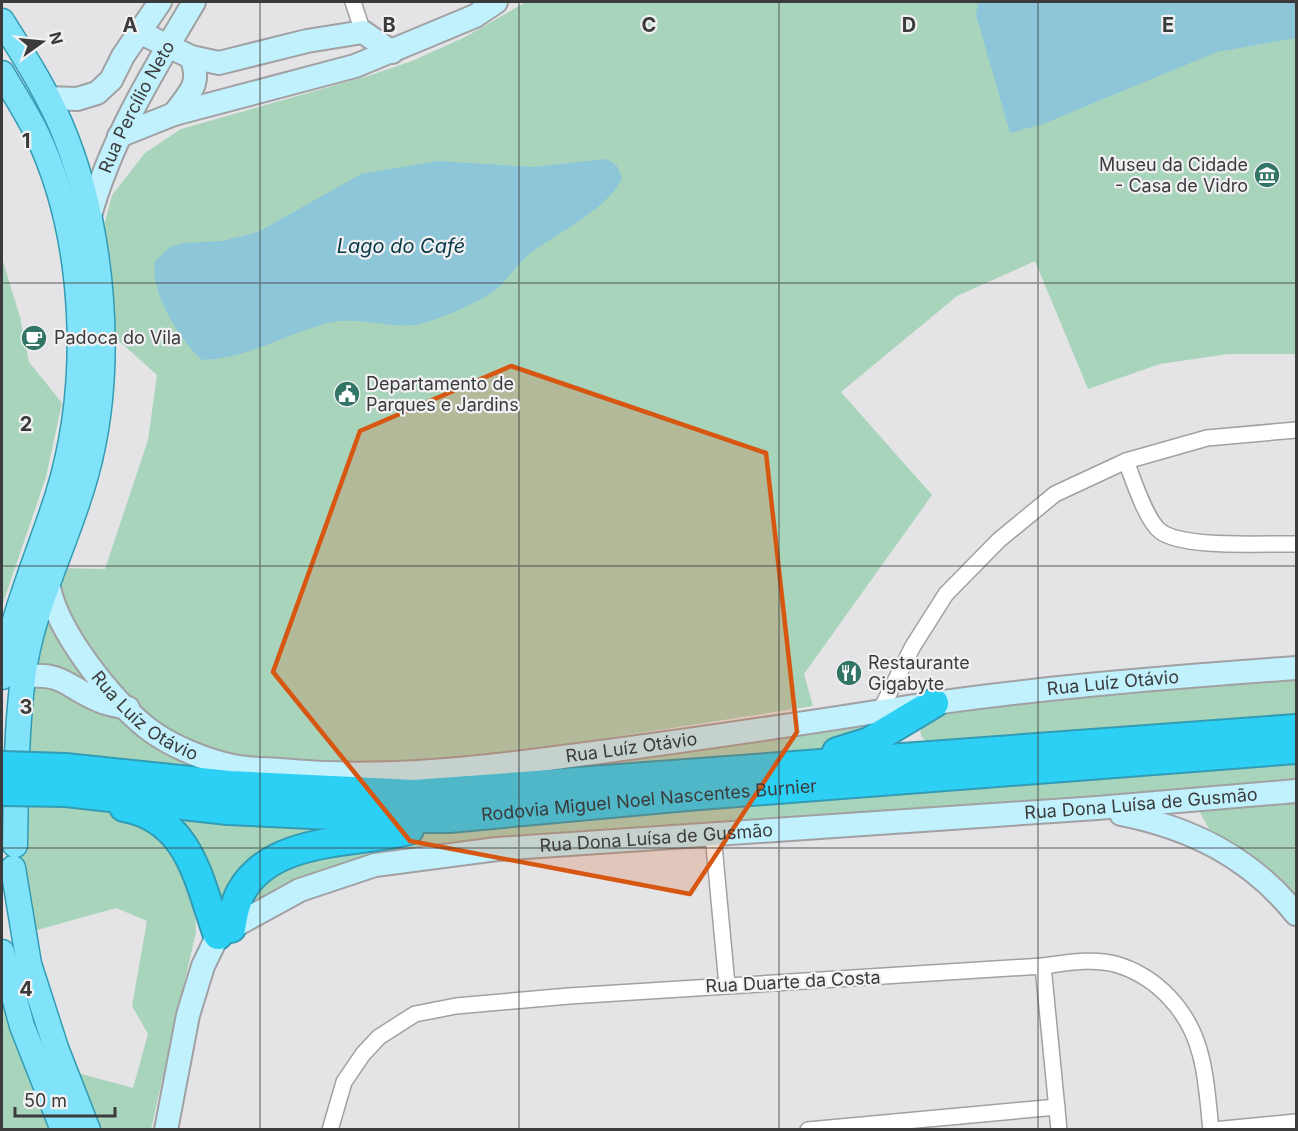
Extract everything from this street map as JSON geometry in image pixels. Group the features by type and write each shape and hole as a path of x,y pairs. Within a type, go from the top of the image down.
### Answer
{"highway":[{"path":"776,765 869,742 934,703"},
{"name":"Rodovia Miguel Noel Nascentes Burnier","path":"2,791 68,784 229,785 414,794 776,765 1296,729"},
{"name":"Rodovia Miguel Noel Nascentes Burnier","path":"2,766 68,784 228,810 396,818 449,818 595,804 1296,749"},
{"path":"68,784 144,813 176,837 198,872 224,932"},
{"path":"224,932 241,893 259,869 280,857 309,849 406,831 449,818"}],"main road":[{"path":"2,21 47,98 76,168 89,219 90,312 96,428 87,473 29,647 12,677"},
{"path":"2,73 36,132 49,165 74,264 90,312 70,447 58,493 30,572 12,677 8,855 31,972 56,1048 88,1130"},
{"path":"2,952 22,1026 63,1130"}],"street":[{"name":"Rua Percílio Neto","path":"47,98 77,99 97,93 111,80 123,56 141,33 160,2"},
{"name":"Rua Percílio Neto","path":"89,219 99,185 119,136 167,46 194,2"},
{"path":"353,2 363,32 392,52"},
{"path":"119,136 174,114 356,66 475,16 496,2"},
{"path":"141,33 190,57 219,63 307,41 363,32"},
{"path":"174,114 195,84 196,70 190,57"},
{"path":"880,711 913,646 946,594 999,540 1055,494 1126,461 1207,438 1296,430"},
{"path":"1126,461 1150,516 1161,531 1194,542 1296,544"},
{"name":"Rua Luíz Otávio","path":"48,587 53,606 69,635 98,675 146,728 165,740 235,766 342,774 489,767 778,728 984,694 1296,668"},
{"path":"12,677 43,675 61,678 100,701 128,708"},
{"name":"Rua Dona Luísa de Gusmão","path":"224,932 300,890 375,865 497,849 1096,808 1296,791"},
{"path":"1096,808 1151,820 1200,837 1246,865 1278,891 1296,914"},
{"path":"713,835 726,986"},
{"path":"166,1124 189,1015 203,966 224,932"},
{"name":"Rua Duarte da Costa","path":"330,1130 344,1082 363,1054 379,1037 415,1014 456,1006 525,999 1043,966 1080,961 1114,964 1149,979 1182,1011 1200,1052 1213,1130"},
{"path":"1043,966 1059,1130"},
{"path":"808,1130 1057,1107"},
{"path":"1213,1130 1296,1122"}],"highlighted area":[{"path":"511,366 766,453 797,732 690,894 410,841 273,672 360,431"}],"green space":[{"name":"Lago do Café","path":"526,2 1296,2 1296,354 1228,354 1160,364 1088,389 1035,261 957,296 841,392 932,495 804,674 813,706 511,753 412,762 302,764 241,760 169,734 132,703 91,658 55,589 62,568 105,569 148,440 157,375 110,333 102,233 112,195 145,153 181,129 371,75 412,61 465,37"},
{"path":"2,258 20,317 29,362 62,403 46,477 2,606"},
{"path":"49,612 97,689 32,666"},
{"path":"1296,676 1296,721 928,744 921,736 920,723 938,709"},
{"path":"43,684 100,707 207,773 25,753 32,688"},
{"path":"865,725 871,739 832,748 779,754 464,777"},
{"path":"1296,765 1296,785 456,846 253,913 249,895 264,872 450,824 1153,770"},
{"path":"25,800 100,809 136,818 171,845 194,899 196,932 151,1129 98,1129 74,1072 133,1088 148,1034 132,1006 147,921 116,908 30,932 19,853"},
{"path":"1296,801 1296,900 1255,859 1209,829 1198,809"},
{"path":"177,814 325,827 325,834 229,897 220,899 172,823"},
{"path":"2,986 54,1129 2,1129"}],"water":[{"path":"1296,2 1296,38 1217,52 1043,124 1010,133 976,15 978,3"},
{"name":"Lago do Café","path":"607,159 617,166 622,178 607,199 582,219 532,252 499,287 487,296 432,320 414,325 339,321 312,328 250,351 218,359 202,360 193,352 176,328 161,300 154,273 155,261 170,247 182,243 222,241 258,232 361,174 438,161 532,167"}],"place":[{"name":"Museu da Cidade - Casa de Vidro","path":"1267,175"},
{"name":"Padoca do Vila","path":"34,338"},
{"name":"Departamento de Parques e Jardins","path":"347,394"},
{"name":"Restaurante Gigabyte","path":"849,673"}]}
